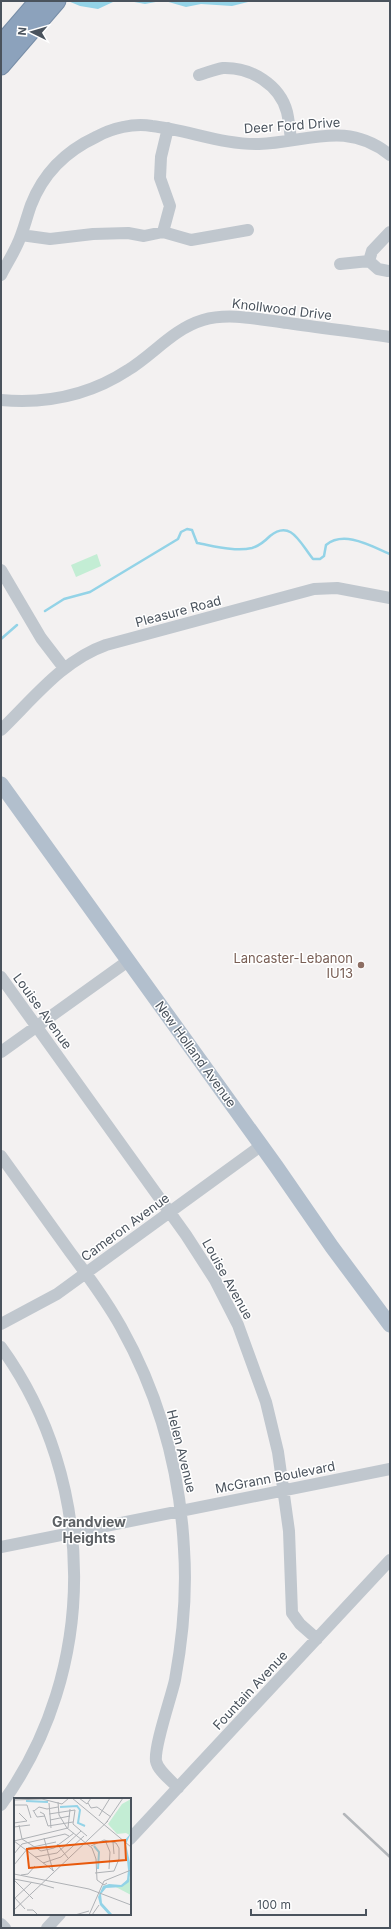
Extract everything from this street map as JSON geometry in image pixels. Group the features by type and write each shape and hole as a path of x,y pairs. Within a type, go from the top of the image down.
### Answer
{"highway":[{"path":"1,67 10,41 38,1"},
{"path":"10,41 57,1"}],"main road":[{"name":"New Holland Avenue","path":"1,784 390,1325"}],"street":[{"path":"199,75 222,68 239,69 255,74 266,82 282,98 287,112 291,140"},
{"name":"Deer Ford Drive","path":"1,275 21,235 32,204 43,182 56,164 82,143 109,131 136,126 168,128 240,144 268,144 327,134 350,136 374,144 390,155"},
{"path":"163,232 170,206 160,178 161,157 168,128"},
{"path":"21,235 50,239 93,234 128,234 144,236 163,232 191,240 248,230"},
{"path":"369,261 372,251 390,232"},
{"path":"340,264 369,261 378,269 388,271"},
{"name":"Knollwood Drive","path":"1,400 41,401 60,398 90,389 128,370 167,339 184,328 203,320 216,317 244,318 390,337"},
{"path":"1,570 41,638 64,668"},
{"name":"Pleasure Road","path":"1,730 64,668 84,654 106,645 314,589 337,588 390,598"},
{"path":"1,1052 128,960"},
{"name":"Louise Avenue","path":"1,977 170,1212 215,1280 238,1325 266,1402 278,1452 284,1490 290,1549 292,1613 300,1624 317,1639"},
{"name":"Cameron Avenue","path":"1,1324 41,1303 85,1273 262,1146"},
{"name":"Helen Avenue","path":"1,1156 85,1273 120,1326 146,1379 165,1432 173,1463 181,1511 185,1582 183,1626 174,1682 156,1757 160,1770 178,1788"},
{"path":"1,1347 28,1389 50,1437 66,1493 75,1559 74,1609 64,1669 50,1713 40,1738 18,1780 1,1805"},
{"name":"McGrann Boulevard","path":"1,1547 390,1468"},
{"name":"Fountain Avenue","path":"131,1838 390,1560"},
{"path":"47,1928 59,1915"},
{"path":"1,1924 5,1928"}],"green space":[{"path":"97,554 101,566 76,577 71,565"}],"water":[{"path":"68,1 129,1 113,2 98,9 80,6"},
{"path":"129,1 161,1 145,4"},
{"path":"165,1 252,1 232,6 201,4 186,7"}],"waterway":[{"path":"45,611 64,599 90,592 178,539 181,532 187,529 192,530 197,543 239,549 252,548 259,545 277,531 284,530 294,535 313,559 320,559 324,556 326,545 341,539 358,541 390,554"},
{"path":"1,639 17,625"}],"railway":[{"path":"344,1814 390,1857"}],"place":[{"name":"Lancaster-Lebanon IU13","path":"361,965"}],"district":[{"name":"Grandview Heights","path":"89,1530"}]}
